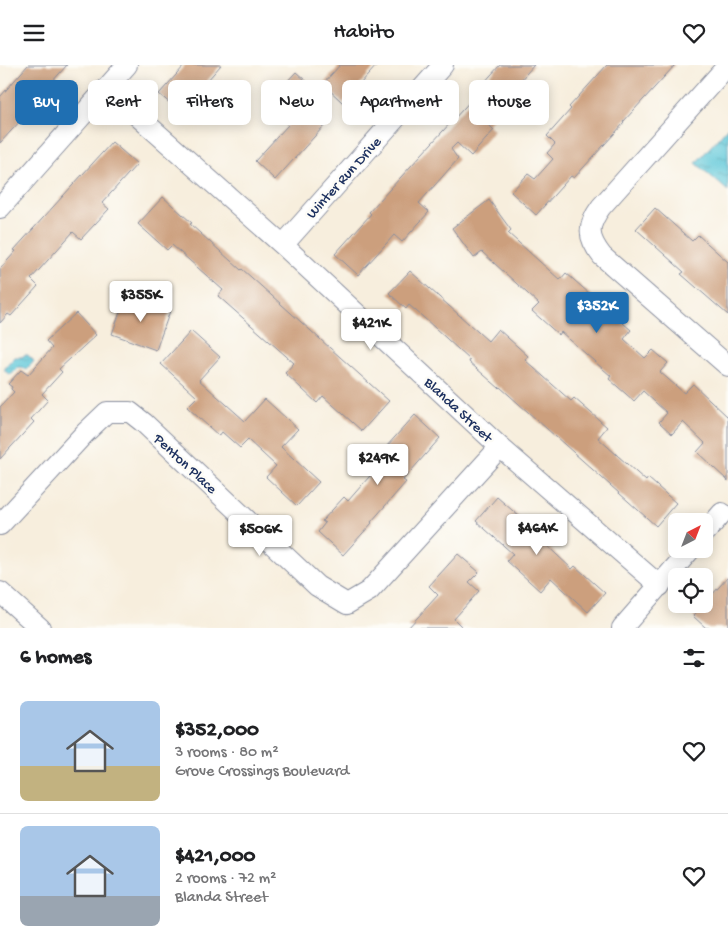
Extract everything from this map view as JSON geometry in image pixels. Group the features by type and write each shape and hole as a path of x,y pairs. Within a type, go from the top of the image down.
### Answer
{"street":[{"path":"113,80 127,65"},
{"name":"Winter Run Drive","path":"282,245 443,65"},
{"path":"728,65 601,207 594,217 590,229 595,247 602,256 728,366"},
{"path":"0,207 88,108"},
{"name":"Blanda Street","path":"147,125 282,245 500,447 660,586"},
{"name":"Penton Place","path":"0,525 85,433 108,412 130,412 317,586 347,603 369,591 500,447"},
{"path":"713,524 722,513"},
{"path":"622,628 683,558"},
{"path":"0,592 40,628"}],"water":[{"path":"728,127 728,191 696,163"},
{"path":"28,355 34,361 26,370 19,367 12,374 5,371 5,368 15,357 22,357"}],"building":[{"path":"28,65 67,65 54,80 15,80 15,125 17,125 0,143 0,97"},
{"path":"185,65 221,65 208,80 172,80"},
{"path":"340,65 377,65 364,80 342,80 342,102 332,93 332,80 327,80"},
{"path":"500,65 534,65 521,80 486,80"},
{"path":"607,65 675,65 574,178 571,176 536,215 511,192 528,174 535,179 553,159 547,153 555,144 547,136 571,109 569,107"},
{"path":"296,72 305,80 288,80"},
{"path":"168,84 168,102 159,94"},
{"path":"469,102 469,125 489,125 494,130 471,156 457,143 451,149 458,159 419,203 429,212 402,242 394,235 358,275 335,254 371,214 369,212 448,125 459,125 459,113"},
{"path":"288,125 324,126 275,180 255,161"},
{"path":"112,142 137,164 102,203 109,209 81,239 73,232 31,279 38,286 11,316 8,314 0,323 0,269 16,251 14,250"},
{"path":"163,197 192,223 190,224 389,401 362,431 323,396 317,403 285,373 294,363 218,296 223,290 172,245 167,250 138,224"},
{"path":"489,200 511,230 508,233 560,280 566,273 631,330 624,339 645,358 653,350 668,363 660,372 684,393 693,384 728,417 728,481 697,452 705,443 683,422 672,434 659,422 667,413 643,391 634,401 609,379 611,376 561,332 559,335 532,311 539,304 482,252 474,258 452,228"},
{"path":"655,208 692,241 698,235 728,262 728,315 681,274 684,272 636,229"},
{"path":"410,271 488,341 498,329 528,356 525,360 571,401 574,398 607,427 598,438 646,481 648,478 676,503 656,526 500,387 469,362 470,360 423,317 409,305 406,309 389,293"},
{"path":"126,296 170,311 156,350 112,334"},
{"path":"76,313 96,335 59,369 62,372 42,394 48,400 31,419 34,422 0,459 0,407 14,392 8,384 21,370 28,375 52,348 46,341"},
{"path":"191,331 220,357 199,380 245,421 265,399 298,429 281,447 319,482 297,506 266,477 276,466 248,440 240,448 222,432 219,436 187,407 197,397 161,364"},
{"path":"415,415 440,438 403,480 406,482 343,555 318,532 325,523 322,521 344,497 348,501 390,453 385,448"},
{"path":"497,497 528,524 526,526 572,569 575,566 605,593 588,612 551,578 540,591 507,561 513,554 476,521"},
{"path":"458,554 479,572 469,582 479,591 454,619 463,628 408,628 438,595 429,586"},
{"path":"728,577 728,628 706,628 693,616 696,613 713,613 713,594"}]}
